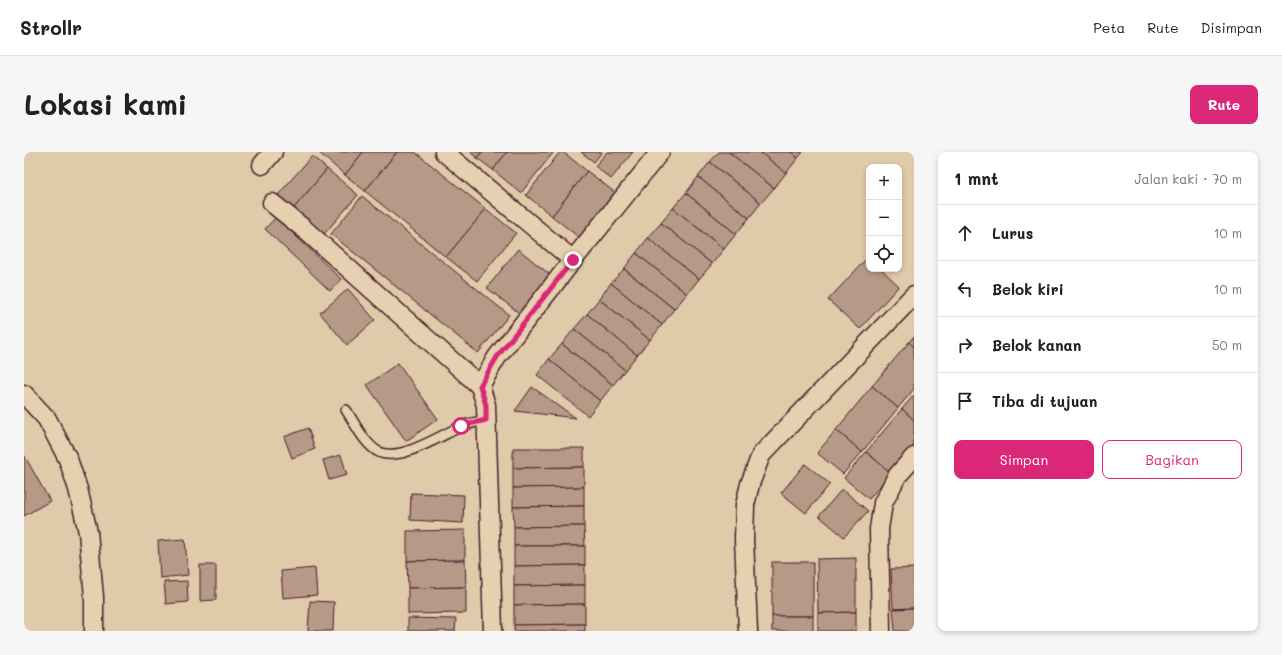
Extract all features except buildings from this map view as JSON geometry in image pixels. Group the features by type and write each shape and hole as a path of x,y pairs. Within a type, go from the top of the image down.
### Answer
{"street":[{"path":"444,152 573,260"},
{"path":"480,386 497,357 660,152"},
{"path":"272,202 480,386 486,405 493,631"},
{"path":"748,631 744,539 745,505 750,484 761,455 914,295"},
{"path":"24,394 47,420 68,460 78,490 88,532 94,598 94,631"},
{"path":"880,631 879,529 883,503 897,476 914,457"}],"lane":[{"path":"346,410 366,440 378,451 389,454 407,451 432,441 461,426 486,420"}],"route":[{"path":"461,426 486,420 486,405 480,386 497,357 573,260"}]}
